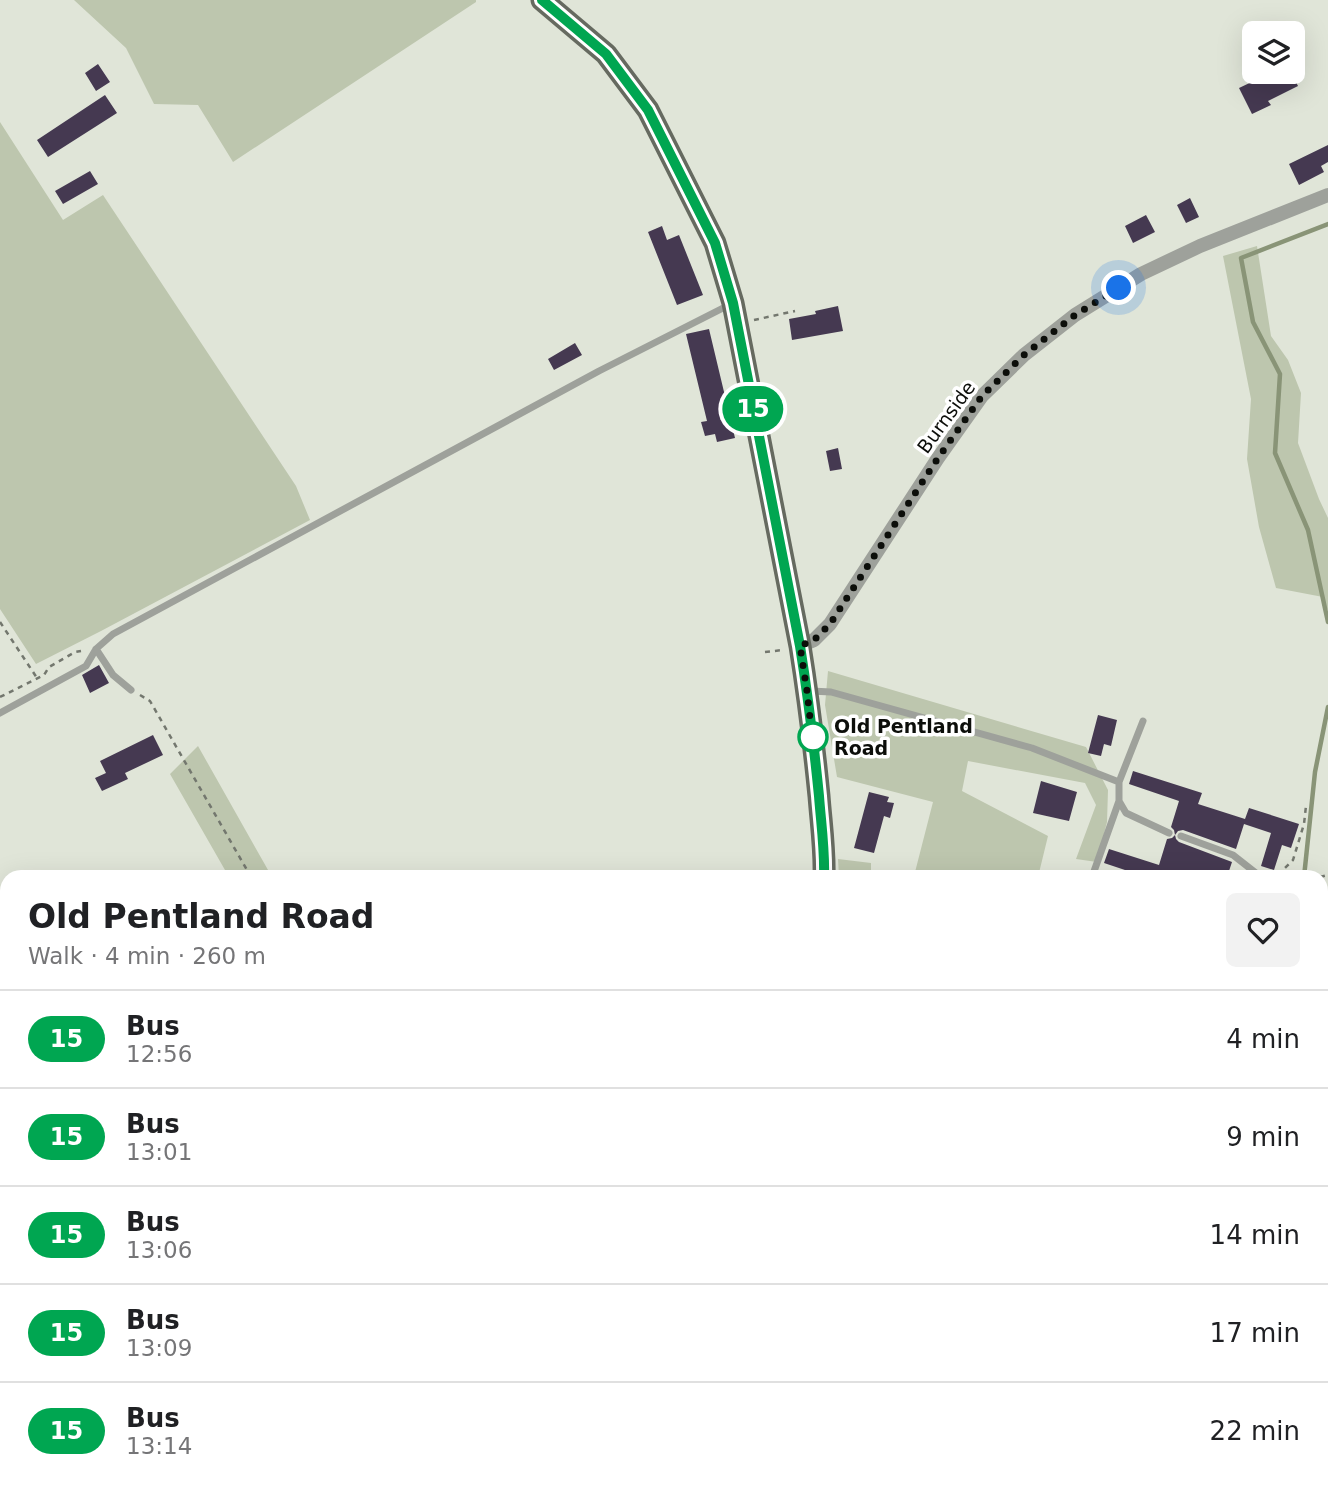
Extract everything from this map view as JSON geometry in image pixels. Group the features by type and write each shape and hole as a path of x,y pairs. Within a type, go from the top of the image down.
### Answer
{"main road":[{"path":"542,0 606,54 648,110 715,243 735,314 800,646 824,846 824,870"}],"street":[{"name":"Burnside","path":"800,646 814,640 830,624 938,458 982,396 1024,355 1075,315 1140,274 1200,246 1328,195"}],"lane":[{"path":"0,713 86,666 96,649 124,628 599,372 735,314"},
{"path":"96,649 113,675 131,690"},
{"path":"807,691 831,692 1032,748 1119,782"},
{"path":"1094,870 1119,801 1119,782 1143,721"},
{"path":"1119,801 1126,813 1169,832"},
{"path":"1181,836 1233,855 1252,870"}],"path":[{"path":"735,314 795,311"},
{"path":"0,622 37,678"},
{"path":"0,697 44,675 49,667 75,652 96,649"},
{"path":"131,690 150,701 247,870"},
{"path":"1283,870 1293,859 1304,824 1306,806"}],"green space":[{"path":"74,0 476,2 233,162 198,105 154,104 126,48"},
{"path":"0,122 63,220 103,195 296,486 310,520 36,664 0,609"},
{"path":"1257,246 1271,336 1288,360 1301,393 1298,443 1328,518 1328,611 1323,597 1276,588 1259,527 1247,459 1251,399 1223,256"},
{"path":"828,671 1086,747 1108,790 1107,822 1097,862 1076,859 1096,805 1085,783 968,761 962,791 1048,836 1040,870 916,870 933,802 837,777 825,705"},
{"path":"198,746 268,870 225,870 170,774"},
{"path":"838,859 871,863 871,870 839,870"}],"building":[{"path":"98,64 110,82 96,91 85,73"},
{"path":"1247,84 1298,86 1268,101 1271,105 1252,114 1239,88"},
{"path":"105,95 117,113 48,157 37,140"},
{"path":"1328,145 1328,162 1321,166 1324,172 1299,185 1289,164"},
{"path":"90,171 98,184 63,204 55,191"},
{"path":"1190,198 1199,217 1186,223 1177,205"},
{"path":"1146,215 1155,232 1133,243 1125,226"},
{"path":"662,226 667,240 679,235 703,295 677,305 648,232"},
{"path":"838,306 843,331 792,340 789,319"},
{"path":"709,329 735,438 717,442 715,434 705,436 701,422 707,421 686,334"},
{"path":"575,343 582,355 554,370 548,359"},
{"path":"838,448 842,469 830,471 826,451"},
{"path":"99,665 109,683 90,693 82,675"},
{"path":"1098,715 1117,720 1111,746 1104,744 1101,756 1088,753"},
{"path":"153,735 163,755 125,773 128,779 102,791 95,778 106,773 100,761"},
{"path":"1133,771 1202,793 1198,804 1245,819 1249,808 1299,824 1291,848 1282,845 1274,870 1261,866 1271,833 1244,824 1236,849 1183,830 1175,835 1171,827 1179,801 1129,784"},
{"path":"1041,781 1077,792 1069,821 1033,813"},
{"path":"869,792 889,797 887,802 894,803 890,818 884,816 874,853 854,848"},
{"path":"1175,835 1179,842 1232,862 1229,870 1125,870 1104,863 1109,849 1159,865 1167,839"}],"waterway":[{"path":"1328,224 1241,258 1253,322 1280,374 1275,453 1308,530 1328,622"},
{"path":"1305,870 1315,772 1328,707"}],"bus line":[{"name":"15","path":"542,0 606,54 648,110 715,243 733,303 800,646 817,772 824,870"}],"place":[{"name":"Old Pentland Road","path":"813,737"}],"route":[{"path":"813,737 813,745 800,646 814,640 830,624 938,458 982,396 1024,355 1075,315 1119,288"}]}
